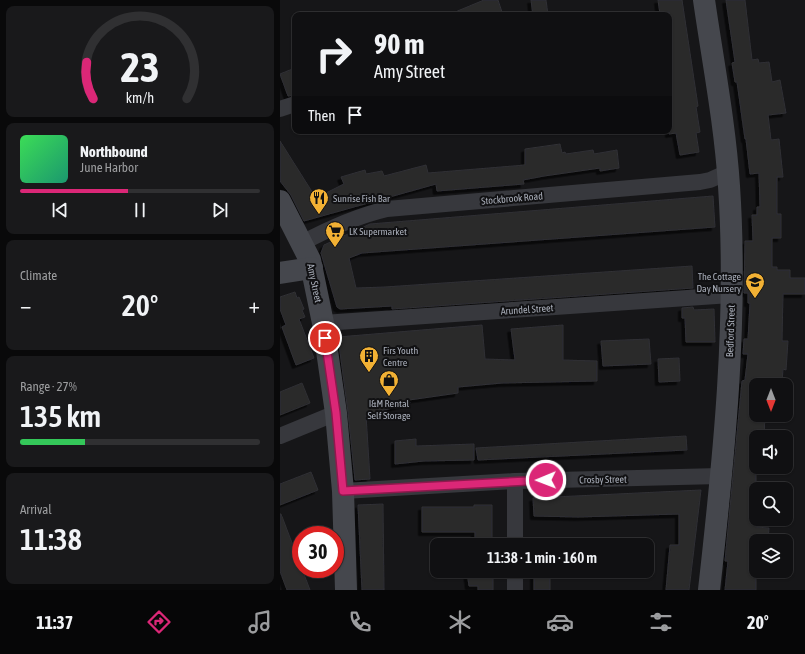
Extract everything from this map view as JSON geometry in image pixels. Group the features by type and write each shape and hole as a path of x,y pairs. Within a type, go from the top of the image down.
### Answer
{"street":[{"name":"Bedford Street","path":"704,0 728,172 731,294 728,370 710,590"},
{"path":"280,110 292,105"},
{"name":"Stockbrook Road","path":"302,243 334,226 365,214 387,209 700,182 710,180 728,172"},
{"name":"Amy Street","path":"280,201 302,243 312,268 323,323 336,413 343,491 346,590"},
{"path":"280,273 312,268"},
{"name":"Arundel Street","path":"323,323 731,294"},
{"path":"280,436 336,413"},
{"name":"Crosby Street","path":"343,491 515,481 720,476"},
{"path":"515,481 515,538"},
{"path":"515,578 515,590"}],"building":[{"path":"484,0 498,0 502,12 455,12"},
{"path":"531,0 546,0 548,12 533,12"},
{"path":"658,0 682,0 698,106 696,107 700,132 696,133 699,152 680,155 676,133 672,134 672,12 660,12"},
{"path":"726,0 745,0 752,60 758,59 759,63 769,62 772,82 780,80 786,113 768,115 771,140 779,139 783,177 777,177 777,214 781,214 781,238 772,238 772,267 777,267 777,270 790,270 790,278 805,278 805,294 783,294 782,341 788,341 786,370 783,369 782,378 749,378 749,422 765,422 764,430 749,430 749,474 756,474 756,482 749,482 749,526 769,528 769,534 749,534 749,578 756,578 756,590 725,590 728,561 725,561 742,381 745,380 748,354 743,354 744,339 748,339 750,303 748,303 748,293 744,293 745,241 753,241 752,215 757,215 757,207 760,207 759,173 750,174 737,82 735,82 732,63 735,62"},
{"path":"292,69 292,95 288,96 280,74"},
{"path":"280,141 316,198 344,184 341,177 365,170 366,174 382,171 384,176 426,165 428,173 525,165 525,149 560,144 562,153 565,152 566,154 593,150 594,154 617,150 619,168 600,171 600,168 544,176 523,180 524,184 437,191 436,184 304,221 291,195 280,181"},
{"path":"713,196 715,227 362,253 349,258 356,288 692,266 693,288 392,309 392,306 340,309 337,307 321,253 324,245 370,224"},
{"path":"295,292 304,309 302,310 305,317 299,319 314,358 296,365 282,327 286,325 280,309 280,297"},
{"path":"693,307 694,310 714,309 715,342 686,342 685,318 682,318 682,308"},
{"path":"482,325 485,359 515,360 511,329 563,325 563,360 597,361 597,381 502,383 458,387 458,393 409,400 410,403 366,415 370,479 355,480 338,337"},
{"path":"649,339 651,364 603,366 601,341"},
{"path":"679,358 680,381 659,382 658,359"},
{"path":"302,383 310,403 280,415 280,392"},
{"path":"686,436 687,450 478,460 476,448"},
{"path":"416,439 416,446 474,444 474,460 424,461 395,464 395,441"},
{"path":"311,472 318,490 280,505 280,484"},
{"path":"701,490 689,590 666,590 670,545 679,545 679,514 578,517 534,516 533,498"},
{"path":"383,504 384,590 362,590 358,505"},
{"path":"474,505 492,505 492,538 475,538 475,532 422,532 422,507 474,507"},
{"path":"281,514 292,543 292,578 305,578 310,590 287,590 280,571"},
{"path":"468,578 493,578 493,590 478,590 478,586 469,586"},
{"path":"534,578 550,578 550,590 534,590"}],"place":[{"name":"Sunrise Fish Bar","path":"319,215"},
{"name":"LK Supermarket","path":"335,248"},
{"name":"The Cottage Day Nursery","path":"755,299"},
{"name":"Firs Youth Centre","path":"369,373"},
{"name":"I&M Rental Self Storage","path":"389,397"}],"route":[{"path":"325,338 336,413 343,491 546,480"}]}
